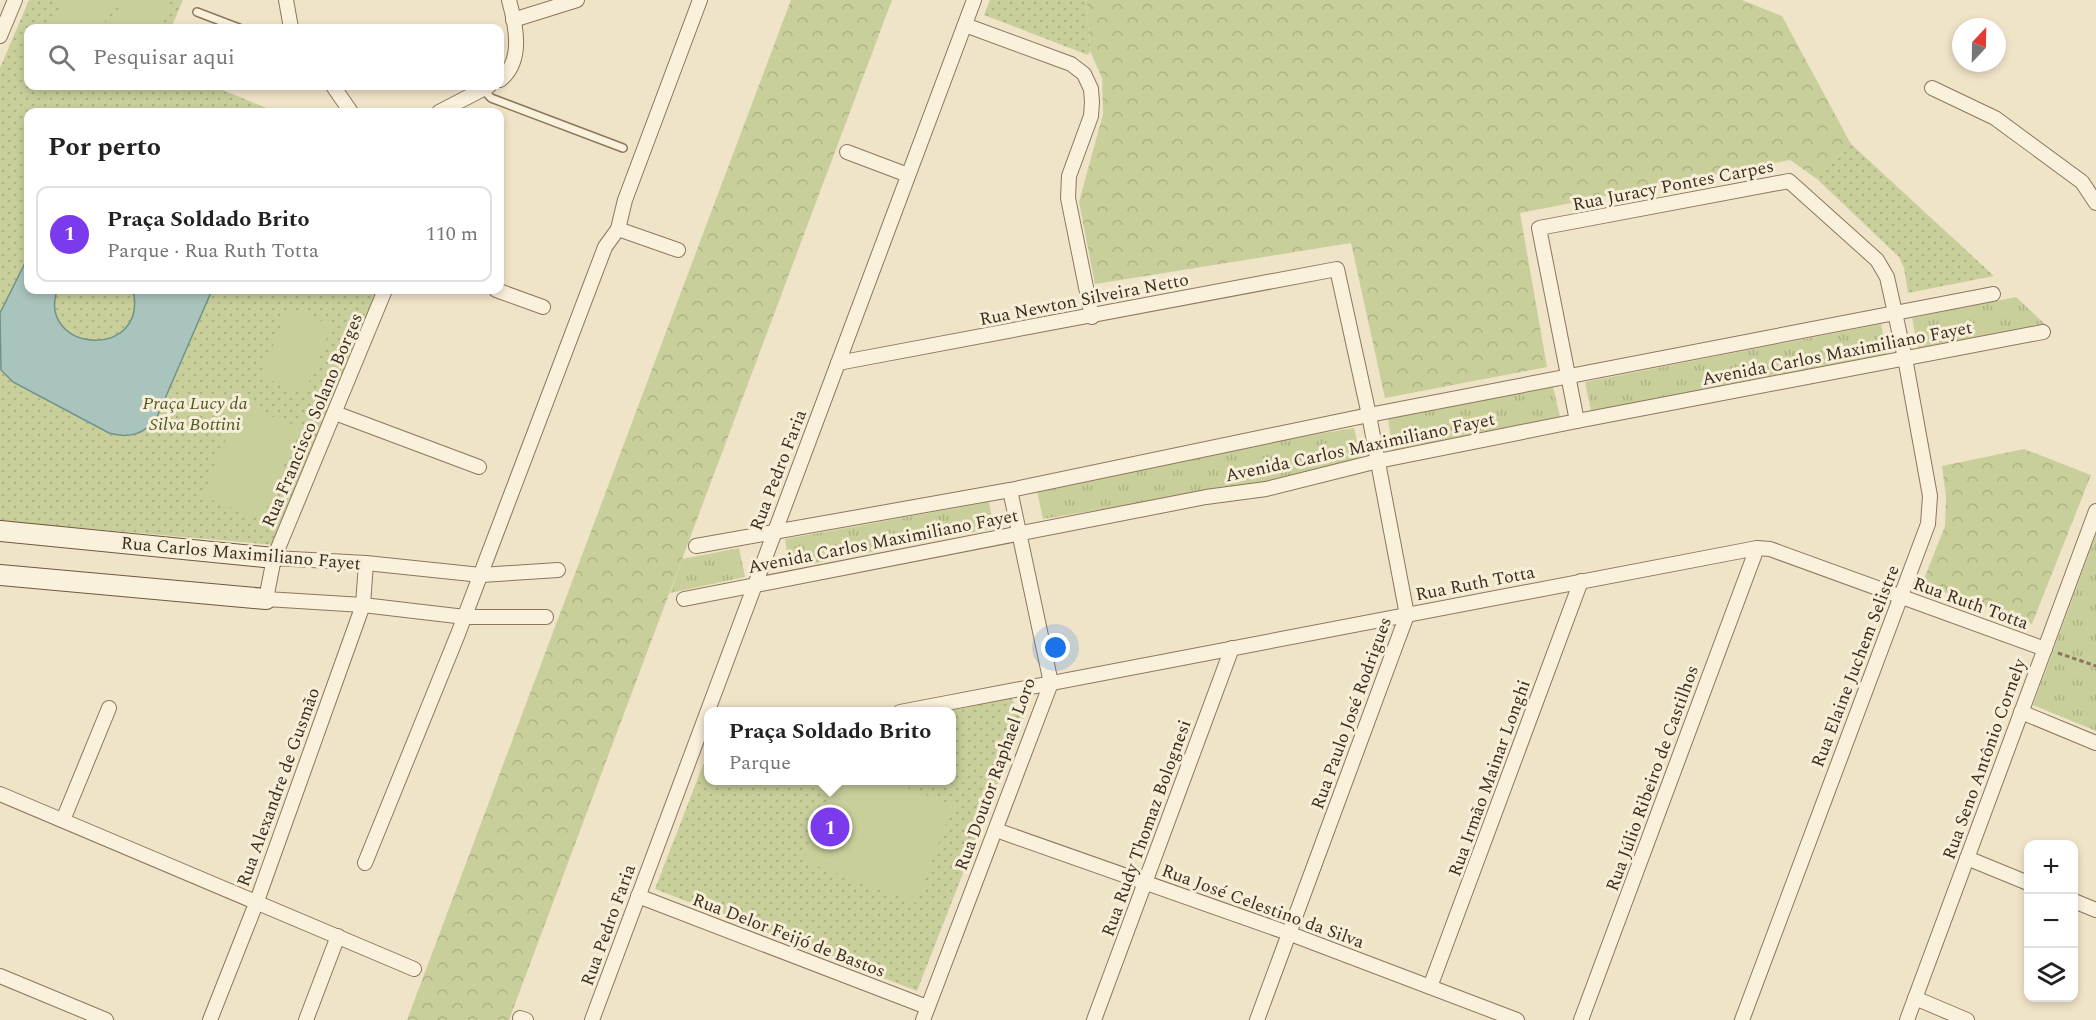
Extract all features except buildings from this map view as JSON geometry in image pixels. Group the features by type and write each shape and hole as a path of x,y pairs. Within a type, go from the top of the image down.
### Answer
{"street":[{"path":"0,36 15,0"},
{"path":"286,0 290,24"},
{"path":"504,77 516,56 509,0"},
{"path":"513,20 577,0"},
{"path":"365,863 465,617 605,247 618,229 625,200 700,0"},
{"name":"Rua Pedro Faria","path":"713,707 774,532 974,0"},
{"path":"965,24 1071,64 1084,74 1091,89 1091,116 1069,176 1068,198 1092,317"},
{"path":"1932,88 1995,118 2082,182 2096,203"},
{"path":"336,90 348,108"},
{"path":"447,108 480,90"},
{"path":"847,153 908,175"},
{"name":"Rua Juracy Pontes Carpes","path":"1568,377 1539,228 1790,181 1877,260 1887,277 1895,314"},
{"path":"618,229 678,250"},
{"name":"Rua Newton Silveira Netto","path":"838,363 1092,317 1337,269"},
{"name":"Rua Paulo José Rodrigues","path":"1257,1020 1407,615 1369,415 1337,269"},
{"path":"504,293 543,307"},
{"name":"Rua Francisco Solano Borges","path":"266,599 274,558 383,294"},
{"name":"Avenida Carlos Maximiliano Fayet","path":"696,546 1010,490 1369,415 1994,294"},
{"name":"Rua Elaine Juchem Selistre","path":"1742,1020 1928,524 1930,496 1895,314"},
{"name":"Avenida Carlos Maximiliano Fayet","path":"684,599 1206,497 1266,489 1378,461 2043,332"},
{"path":"1568,377 1576,421"},
{"path":"335,413 479,467"},
{"name":"Rua Doutor Raphael Loro","path":"925,1014 1051,683 1010,490"},
{"name":"Rua Seno Antônio Cornely","path":"1907,1020 2096,511"},
{"name":"Rua Carlos Maximiliano Fayet","path":"0,531 274,558 366,563 481,575 558,570"},
{"name":"Rua Ruth Totta","path":"922,707 1757,548 1770,549 2044,649"},
{"name":"Rua Júlio Ribeiro de Castilhos","path":"1581,1020 1757,548"},
{"name":"Rua Alexandre de Gusmão","path":"210,1020 257,901 363,605 366,563"},
{"path":"0,575 266,599 363,605 465,617 546,617"},
{"name":"Rua Irmão Mainar Longhi","path":"1430,987 1581,581"},
{"name":"Rua Rudy Thomaz Bolognesi","path":"1094,1020 1232,648"},
{"path":"63,820 109,708"},
{"path":"2021,712 2096,743"},
{"name":"Rua Pedro Faria","path":"592,1020 638,896 703,738"},
{"path":"0,794 414,969"},
{"name":"Rua José Celestino da Silva","path":"996,830 1288,933 1517,1020"},
{"path":"1967,858 2024,881"},
{"name":"Rua Delor Feijó de Bastos","path":"638,896 925,1014"},
{"path":"2078,903 2096,910"},
{"path":"306,1020 338,936"},
{"path":"0,976 106,1020"},
{"path":"1915,998 1967,1020"}],"lane":[{"path":"196,12 228,24"},
{"path":"488,90 492,98 623,148"}],"path":[{"path":"2044,649 2096,666"}],"green space":[{"name":"Praça Lucy da Silva Bottini","path":"29,0 183,0 173,24 24,24 24,90 223,90 266,108 24,108 24,294 379,294 275,545 0,521 0,68"},
{"path":"63,0 114,0 104,24 54,24"},
{"path":"122,0 160,0 171,4 163,24 113,24"},
{"path":"791,0 892,0 509,1020 407,1020"},
{"path":"990,0 1086,0 1090,51 1088,55 984,15"},
{"path":"1086,0 1742,0 1782,16 1851,144 1817,179 1790,160 1520,213 1547,367 1385,398 1351,243 1095,284 1079,202 1103,114 1102,78 1090,51"},
{"path":"1851,144 1994,276 1908,293 1904,268 1899,257 1817,179"},
{"path":"2016,297 2045,324 1918,348 1912,318"},
{"path":"288,308 332,325 304,394 261,376"},
{"path":"1881,324 1887,355 1591,411 1585,382"},
{"path":"1553,387 1560,417 1393,450 1388,419"},
{"path":"240,404 299,427 262,520 203,496"},
{"path":"1354,428 1361,459 1267,482 1043,519 1037,491 1241,447"},
{"path":"2024,449 2091,475 2032,624 1922,584 1945,526 1946,497 1942,466"},
{"path":"989,502 994,528 789,568 785,539"},
{"path":"2096,535 2096,731 2033,705"},
{"path":"739,548 745,577 670,593 682,559"},
{"path":"1011,698 1024,717 917,991 655,889 703,765 704,785 956,785 956,710"},
{"path":"833,785 899,785 953,805 916,903 804,861"}],"water":[{"path":"24,265 24,294 57,294 55,311 63,327 76,336 94,340 111,338 125,329 134,313 133,294 210,294 157,417 147,428 130,435 109,433 13,382 1,370 0,313"}],"place":[{"name":"Praça Soldado Brito","path":"830,827"}]}
